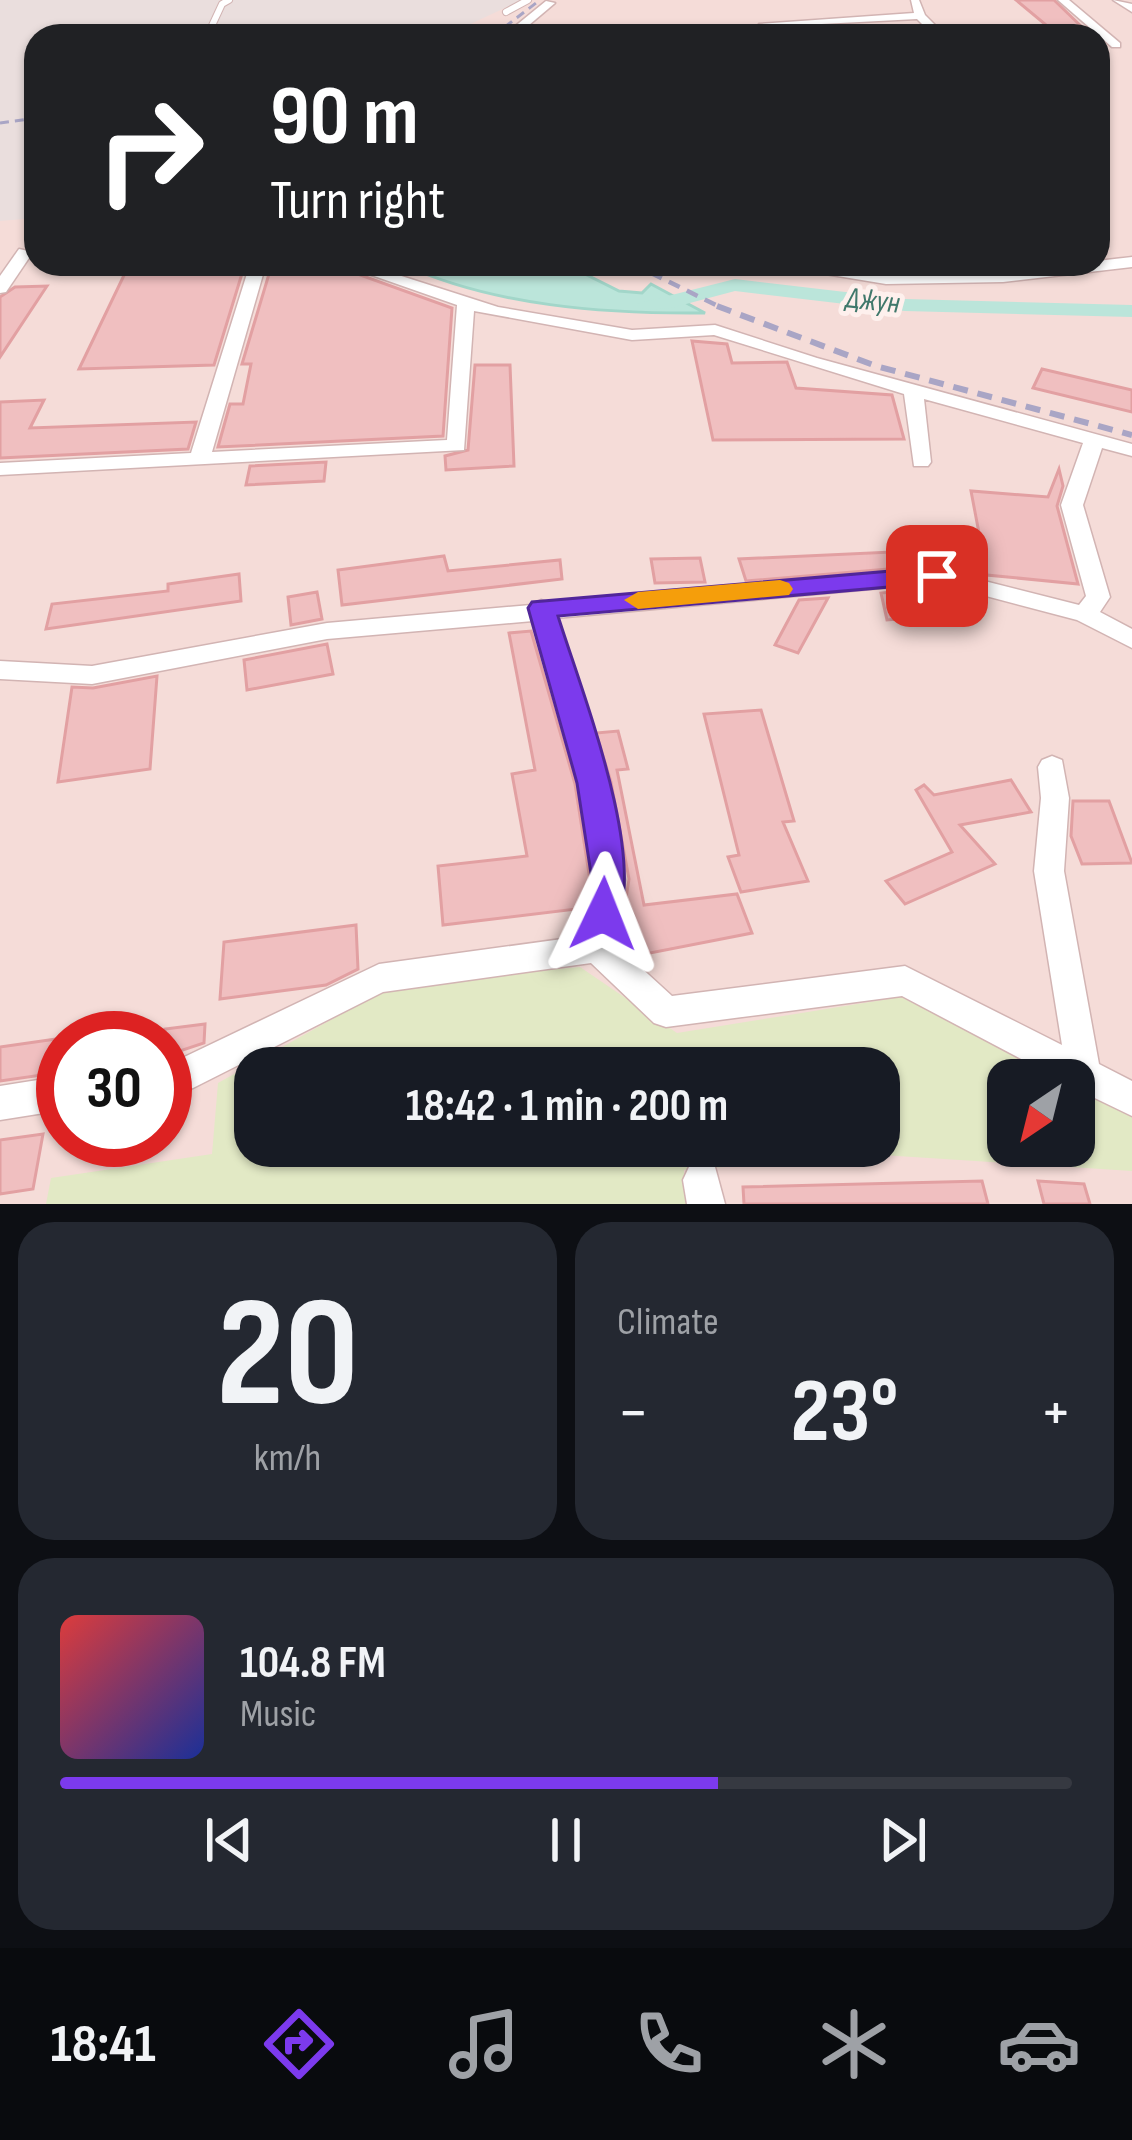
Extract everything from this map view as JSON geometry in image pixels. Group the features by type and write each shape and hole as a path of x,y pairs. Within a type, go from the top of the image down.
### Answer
{"street":[{"path":"915,0 928,24"},
{"path":"1063,0 1097,24"},
{"path":"1118,0 1132,9"},
{"path":"524,24 550,3"},
{"path":"764,24 920,16"},
{"path":"0,288 24,258"},
{"path":"200,458 254,276"},
{"path":"385,276 495,312 632,335 715,330 913,391 1132,450"},
{"path":"868,276 1012,276"},
{"path":"0,469 457,446 466,302"},
{"path":"913,391 921,462"},
{"path":"1085,614 1098,597 1072,505 1094,441"},
{"path":"0,670 92,675 327,631 542,608 937,576 1085,614 1132,640"},
{"path":"542,608 593,783 610,880 596,948"},
{"path":"1052,767 1055,798 1049,871 1081,1059"},
{"path":"596,948 666,1012 905,981 1052,1059"},
{"path":"192,1071 379,978 596,948"},
{"path":"1095,1081 1132,1099"},
{"path":"0,1103 36,1098"}],"lane":[{"path":"212,24 221,4 229,0"},
{"path":"506,12 528,0"}],"shaded area":[{"path":"0,0 1132,0 1132,1204 0,1204"},
{"path":"0,0 522,0 471,24 24,24 24,219 0,221"}],"green space":[{"path":"580,967 677,1033 901,997 1024,1059 987,1059 987,1162 900,1156 900,1047 282,1047 395,984"},
{"path":"234,1074 234,1167 724,1167 684,1170 686,1204 46,1204 51,1178 125,1167 192,1167 192,1157 212,1154 218,1083"},
{"path":"1095,1094 1132,1113 1132,1171 1070,1167 1095,1167"}],"water":[{"path":"432,276 589,276 619,291 642,293 651,284 705,313 550,305"}],"building":[{"path":"1016,0 1054,0 1079,24 1045,24"},
{"path":"124,276 241,276 214,365 79,369"},
{"path":"268,276 363,276 452,308 443,436 218,447 230,404 243,404 251,364 242,364"},
{"path":"47,286 0,357 0,297 15,287"},
{"path":"692,341 727,344 732,363 787,362 796,388 892,395 904,439 713,440"},
{"path":"475,365 510,365 514,466 446,470 445,456 468,450"},
{"path":"1042,369 1132,390 1132,412 1033,388"},
{"path":"44,400 30,428 196,422 188,449 0,458 0,402"},
{"path":"326,462 324,481 246,485 250,466"},
{"path":"1059,469 1063,486 1057,506 1078,584 987,575 971,491 1048,497"},
{"path":"892,552 900,568 746,581 739,559"},
{"path":"444,556 448,571 560,560 562,579 342,605 338,570"},
{"path":"700,558 705,582 655,583 651,559"},
{"path":"239,574 241,601 46,629 52,604 168,591 168,584"},
{"path":"911,590 925,617 887,620 881,593"},
{"path":"317,592 322,619 291,625 288,597"},
{"path":"828,598 798,653 775,645 799,600"},
{"path":"531,631 575,784 590,880 585,908 443,925 438,866 527,856 512,774 535,770 509,633"},
{"path":"327,644 333,674 247,690 244,660"},
{"path":"157,676 150,769 58,782 72,687 93,688"},
{"path":"761,710 794,821 783,822 808,881 741,892 728,857 739,855 704,714"},
{"path":"618,731 628,769 617,770 644,905 737,894 752,933 635,956 625,947 621,931 629,879 611,782 596,733"},
{"path":"1011,780 1031,812 960,825 995,864 905,904 886,881 952,852 916,790 924,785 934,795"},
{"path":"1073,801 1109,801 1132,863 1082,864 1071,836"},
{"path":"356,925 358,969 326,985 220,999 224,942"},
{"path":"205,1024 204,1043 192,1047 192,1026"},
{"path":"36,1042 36,1076 0,1081 0,1047"},
{"path":"36,1135 33,1189 0,1194 0,1140"},
{"path":"982,1181 988,1204 744,1204 743,1187"},
{"path":"1038,1181 1084,1184 1090,1204 1044,1204"}],"waterway":[{"name":"Джун","path":"646,304 735,285 905,305 1132,311"}],"railway":[{"path":"509,24 540,0"},
{"path":"0,123 24,120"},
{"path":"657,276 721,307"},
{"path":"717,306 721,307"},
{"path":"721,307 876,366 1132,435"}],"slow traffic":[{"path":"638,600 780,589"}],"route":[{"path":"603,914 610,880 593,783 542,608 937,576"}]}
